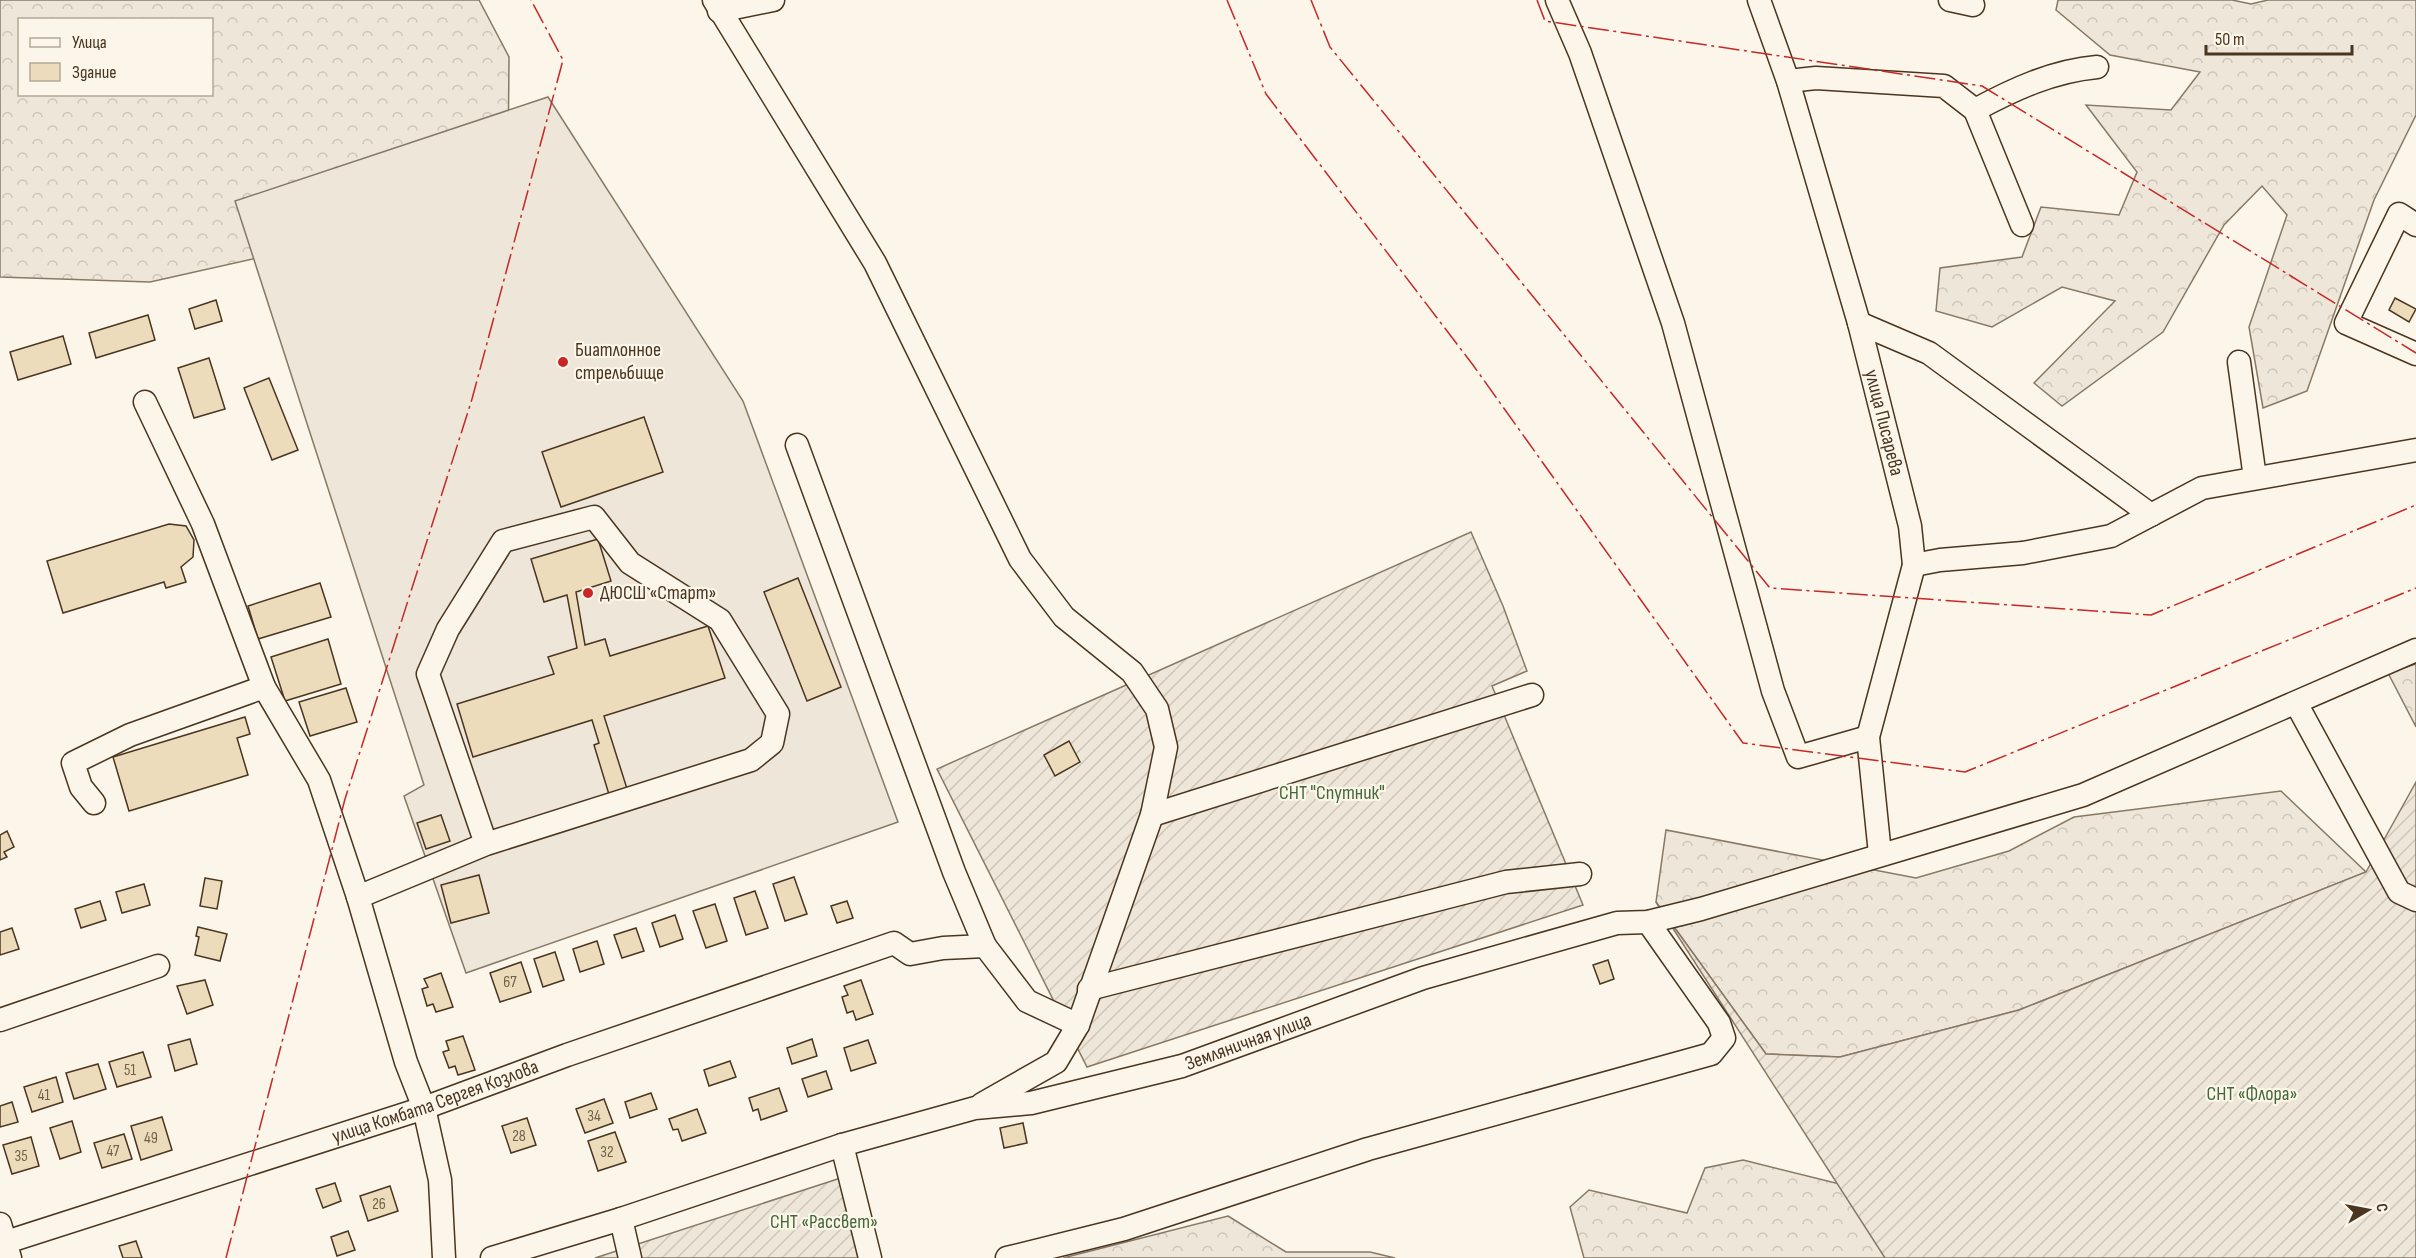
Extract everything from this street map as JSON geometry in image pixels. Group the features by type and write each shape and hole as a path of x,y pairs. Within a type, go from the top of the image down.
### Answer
{"street":[{"path":"773,0 716,5 875,263 1020,559 1064,617 1132,672 1156,709 1166,747 1152,815 1078,1025 1056,1062 975,1108"},
{"path":"1557,0 1580,53 1673,323 1773,691 1798,757 1868,737"},
{"name":"улица Писарева","path":"1759,0 1788,81 1859,323 1910,526 1914,565 1868,737 1880,854"},
{"path":"1950,0 1973,5"},
{"path":"1975,110 2013,90 2070,70 2097,67"},
{"path":"1788,81 1816,78 1944,86 1975,110 2022,225"},
{"path":"2416,225 2399,214 2346,323 2416,354"},
{"path":"1859,323 1929,353 2151,515"},
{"path":"2239,362 2255,478"},
{"path":"145,402 203,524 264,687 319,780 358,897 406,1062 424,1108 440,1180 444,1258"},
{"path":"797,445 954,872 986,946 1027,1002 1078,1025"},
{"path":"1914,565 2023,553 2111,536 2202,488 2416,450"},
{"path":"358,897 486,844 751,759 772,743 778,714 720,620 630,563 594,517 503,541 448,629 428,674 486,844"},
{"name":"Земляничная улица","path":"492,1258 621,1219 842,1145 975,1108 1031,1104 1182,1066 1423,978 1617,923 1648,922 1701,909 2084,795 2416,650"},
{"path":"94,803 81,787 73,764 130,735 264,687"},
{"path":"1152,815 1532,695"},
{"path":"2296,703 2399,892 2416,900"},
{"path":"1089,989 1506,882 1580,874"},
{"path":"1007,1258 1124,1229 1368,1149 1712,1054 1724,1038 1719,1023 1648,922"},
{"name":"улица Комбата Сергея Козлова","path":"4,1242 424,1108 567,1055 894,943 910,954 943,948 986,946"},
{"path":"0,1020 158,966"},
{"path":"842,1145 870,1258"},
{"path":"621,1219 630,1258"}],"green space":[{"path":"0,0 479,0 509,57 508,171 392,228 150,282 0,277"},
{"path":"2058,0 2232,0 2251,4 2268,0 2416,0 2416,115 2374,200 2307,391 2263,408 2249,327 2287,215 2262,186 2224,225 2163,332 2062,406 2034,383 2115,301 2062,287 1992,327 1936,311 1940,268 2022,257 2041,207 2119,215 2137,172 2086,105 2171,110 2200,72 2110,55 2056,10"},
{"name":"ДЮСШ «Старт»","path":"548,97 743,401 898,822 466,973 404,796 424,785 235,201"},
{"name":"СНТ \"Спутник\"","path":"1471,532 1503,606 1527,671 1492,686 1583,905 1087,1067 937,769"},
{"path":"2416,664 2416,727 2388,673"},
{"name":"СНТ «Флора»","path":"2416,782 2416,1258 1885,1258 1656,902 1766,1054 1840,1057 2019,1010 2366,872"},
{"path":"2281,791 2366,872 2019,1010 1840,1057 1766,1054 1656,902 1666,830 1916,878 2009,851 2074,817"},
{"path":"1743,1160 1884,1195 2416,1258 1584,1258 1570,1207 1589,1190 1687,1213 1705,1168"},
{"name":"СНТ «Рассвет»","path":"853,1174 870,1258 595,1258"},
{"path":"1228,1216 1286,1252 1370,1252 1395,1258 1063,1258"}],"building":[{"path":"2395,298 2416,309 2409,322 2389,310"},
{"path":"216,300 222,321 195,329 189,309"},
{"path":"148,315 155,340 96,358 89,333"},
{"path":"63,336 71,364 18,380 10,352"},
{"path":"209,358 225,409 194,418 178,368"},
{"path":"269,378 298,450 272,460 244,388"},
{"path":"644,417 663,472 561,507 542,452"},
{"path":"169,524 186,526 194,540 193,557 181,567 186,582 166,588 164,582 63,613 47,561"},
{"path":"598,539 611,581 576,592 585,645 605,639 610,656 708,626 725,678 604,716 629,795 611,801 594,745 599,743 592,720 473,757 457,704 554,674 548,657 577,648 567,595 544,602 531,559"},
{"path":"798,578 841,687 807,701 764,592"},
{"path":"320,583 331,617 258,639 248,606"},
{"path":"328,639 341,684 285,701 271,657"},
{"path":"346,688 357,722 310,736 299,702"},
{"path":"245,717 250,734 237,738 248,775 129,811 113,757"},
{"path":"1069,741 1080,762 1055,776 1044,755"},
{"path":"441,815 450,841 426,849 417,823"},
{"path":"7,831 14,847 4,852 7,857 0,860 0,835"},
{"path":"479,875 489,913 451,923 441,885"},
{"path":"794,877 807,914 785,921 773,884"},
{"path":"205,878 222,881 217,909 200,906"},
{"path":"144,884 150,905 122,913 116,892"},
{"path":"755,891 768,928 746,935 734,898"},
{"path":"100,901 106,920 81,928 75,909"},
{"path":"847,901 853,918 837,923 831,906"},
{"path":"715,904 727,941 706,948 693,911"},
{"path":"675,915 683,939 660,947 652,923"},
{"path":"198,927 227,934 220,961 195,955 199,937 196,936"},
{"path":"12,928 19,949 0,955 0,932"},
{"path":"636,928 644,951 622,958 614,935"},
{"path":"597,941 604,964 580,972 573,949"},
{"path":"555,952 564,980 543,987 534,959"},
{"path":"1608,960 1614,979 1600,984 1593,965"},
{"path":"521,962 531,992 500,1002 490,973"},
{"path":"441,973 453,1007 436,1012 433,1004 427,1006 422,989 428,987 424,979"},
{"path":"205,980 213,1005 187,1014 177,986"},
{"path":"861,980 873,1014 856,1020 853,1011 847,1013 842,997 848,995 844,986"},
{"path":"463,1036 475,1070 458,1075 455,1066 449,1068 443,1052 449,1050 446,1041"},
{"path":"190,1039 197,1064 175,1071 168,1045"},
{"path":"812,1039 817,1056 792,1064 787,1048"},
{"path":"868,1040 876,1063 851,1071 844,1048"},
{"path":"143,1052 151,1077 117,1087 109,1062"},
{"path":"730,1061 736,1077 709,1086 704,1070"},
{"path":"98,1064 106,1089 74,1099 66,1073"},
{"path":"826,1071 832,1089 808,1097 802,1079"},
{"path":"56,1077 63,1102 32,1112 24,1087"},
{"path":"779,1088 787,1111 761,1120 758,1109 753,1111 749,1098"},
{"path":"651,1093 657,1109 630,1118 625,1102"},
{"path":"604,1099 613,1123 585,1133 576,1109"},
{"path":"12,1102 18,1122 0,1127 0,1106"},
{"path":"697,1109 706,1133 682,1141 678,1129 673,1130 669,1119"},
{"path":"162,1117 172,1150 141,1160 131,1126"},
{"path":"527,1118 536,1145 511,1153 502,1126"},
{"path":"72,1121 81,1152 60,1159 50,1128"},
{"path":"1023,1123 1027,1143 1004,1148 1000,1128"},
{"path":"615,1132 626,1162 598,1171 588,1141"},
{"path":"124,1134 132,1159 102,1168 94,1143"},
{"path":"31,1137 39,1166 12,1174 3,1145"},
{"path":"335,1183 341,1201 323,1208 316,1189"},
{"path":"390,1186 398,1211 368,1221 360,1196"},
{"path":"348,1231 355,1250 337,1256 331,1237"},
{"path":"136,1241 142,1258 123,1258 119,1246"}],"power":[{"path":"226,1258 345,799 472,399 563,60 531,0"},
{"path":"1227,0 1266,94 1473,365 1743,743 1965,772 2416,588"},
{"path":"1311,0 1330,47 1770,588 2151,615 2416,505"},
{"path":"1537,0 1545,21 1982,86 2416,353"}],"place":[{"name":"Биатлонное стрельбище","path":"563,362"},
{"name":"ДЮСШ «Старт»","path":"588,593"}]}
